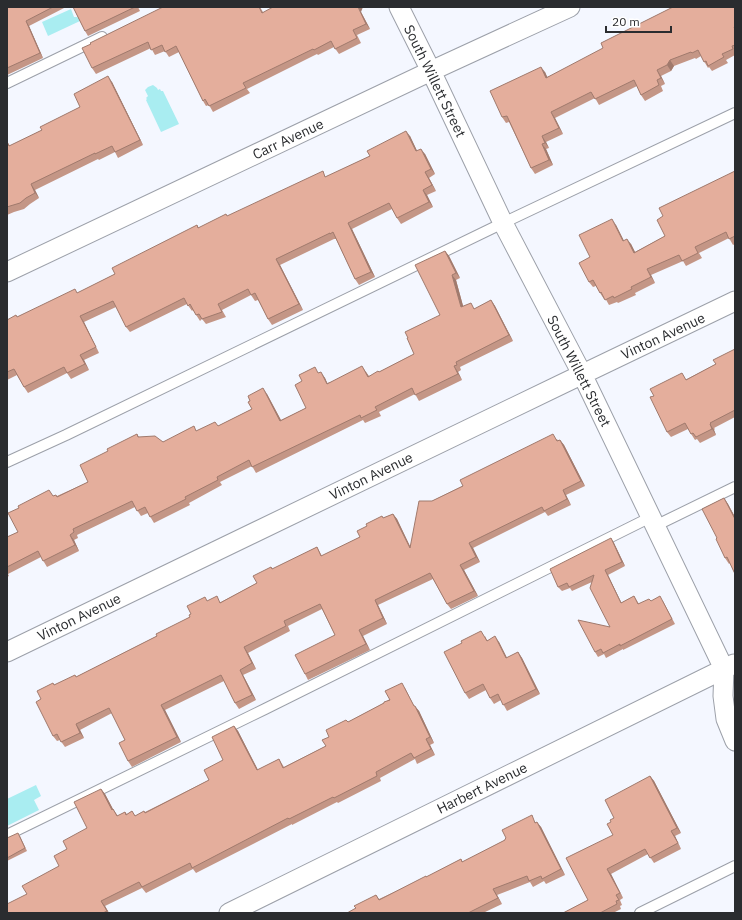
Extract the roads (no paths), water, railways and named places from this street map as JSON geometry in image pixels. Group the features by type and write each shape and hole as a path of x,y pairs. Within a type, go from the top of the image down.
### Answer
{"street":[{"name":"South Willett Street","path":"399,7 503,223 582,374 653,521 729,666 723,696 726,719 735,741"},
{"name":"Carr Avenue","path":"7,272 431,71 570,7"},
{"name":"Vinton Avenue","path":"7,652 582,374 735,302"},
{"name":"Harbert Avenue","path":"230,913 729,666"}],"lane":[{"path":"7,83 114,31"},
{"path":"7,462 735,113"},
{"path":"7,836 279,702 653,521 735,486"},
{"path":"640,913 735,866"}],"water":[{"path":"71,9 74,17 80,19 80,21 48,36 42,22"},
{"path":"153,85 158,90 160,89 163,91 179,124 161,132 146,100 148,96 145,90"},
{"path":"36,785 41,796 34,800 39,810 7,826 7,799"}]}
